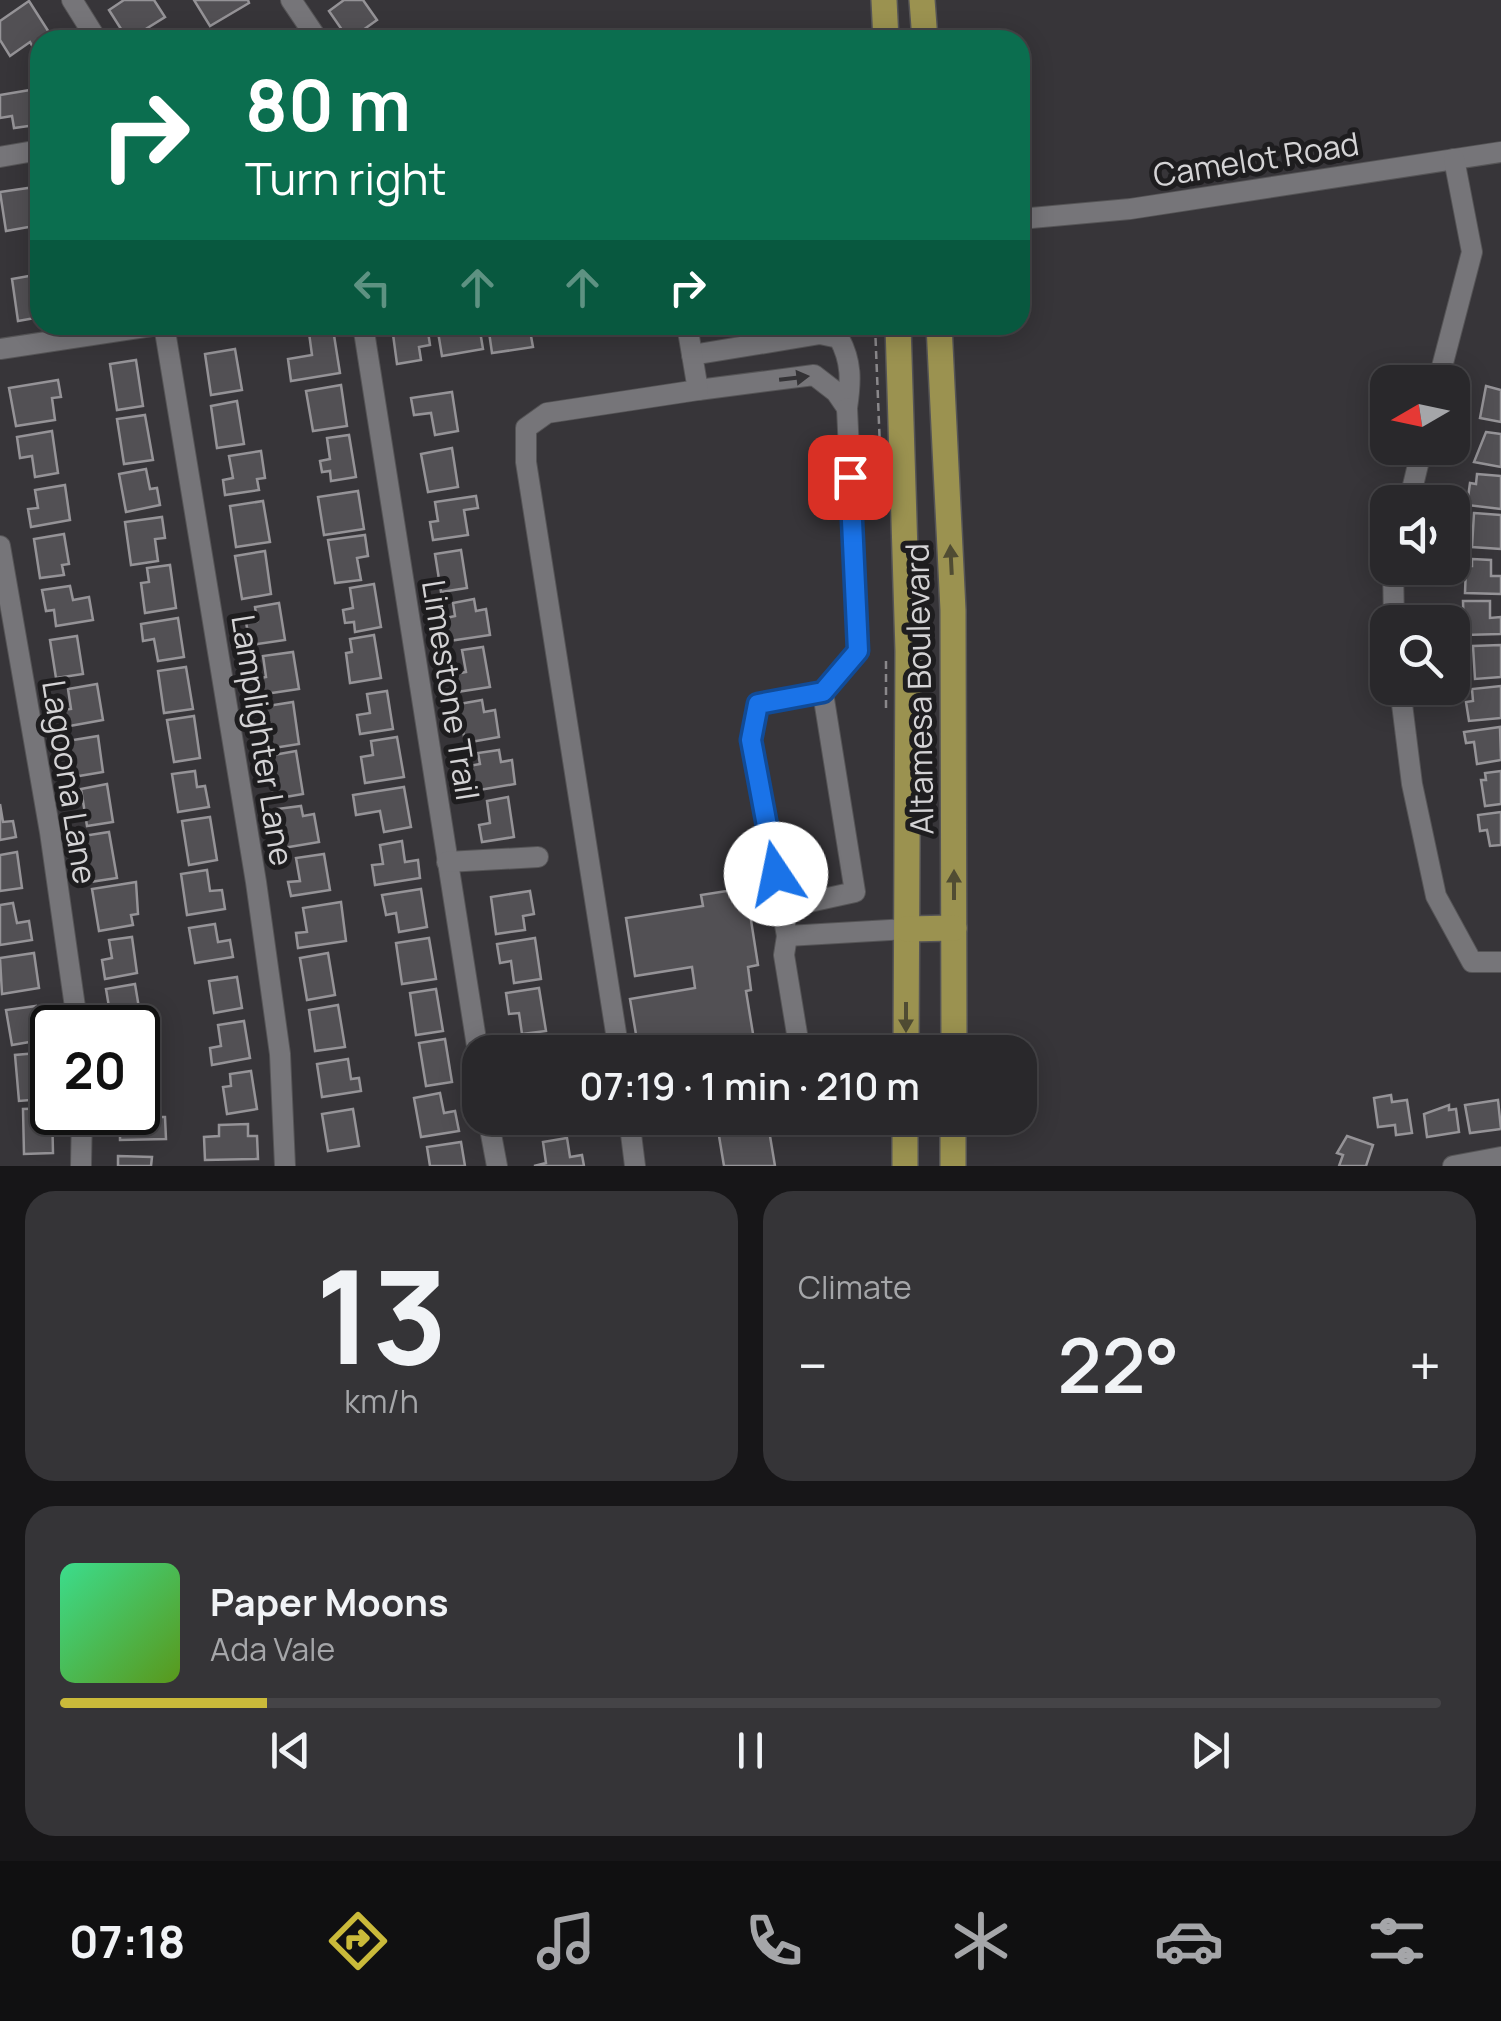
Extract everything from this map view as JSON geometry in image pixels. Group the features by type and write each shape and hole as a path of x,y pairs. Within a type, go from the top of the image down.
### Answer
{"main road":[{"path":"884,0 886,30"},
{"path":"922,0 924,30"},
{"name":"Altamesa Boulevard","path":"898,335 908,650 906,1035"},
{"name":"Altamesa Boulevard","path":"940,335 954,610 954,1035"},
{"path":"907,929 954,928"},
{"path":"905,1135 905,1166"},
{"path":"953,1166 954,1135"}],"street":[{"path":"72,0 92,30"},
{"path":"291,0 311,30"},
{"path":"0,156 30,152"},
{"name":"Camelot Road","path":"1030,219 1130,209 1501,152"},
{"path":"1442,365 1472,252 1454,159"},
{"path":"0,350 97,335"},
{"name":"Lamplighter Lane","path":"164,335 256,882 280,1054 285,1166"},
{"name":"Limestone Trail","path":"365,335 475,1035"},
{"path":"689,335 698,390"},
{"path":"692,356 814,335"},
{"path":"797,1035 784,955 788,936 751,740 758,704 823,692 858,651 847,408 852,379 848,354 839,338 825,335"},
{"path":"616,1035 526,462 526,428 547,413 814,375 836,392 847,408"},
{"name":"Lagoona Lane","path":"0,546 50,832 75,1005"},
{"path":"782,908 855,892 823,692"},
{"path":"1402,705 1412,784 1436,896 1472,962 1500,962"},
{"path":"448,862 538,857"},
{"path":"788,936 907,929"},
{"path":"81,1166 82,1135"},
{"path":"491,1135 497,1166"},
{"path":"634,1135 639,1161"},
{"path":"1452,1166 1501,1157"}],"path":[{"path":"875,335 881,454"},
{"path":"886,714 889,642"}],"building":[{"path":"124,0 154,0 165,17 144,30 122,30 109,10"},
{"path":"194,0 248,0 249,3 210,26"},
{"path":"344,0 363,0 377,20 363,30 342,30 329,11"},
{"path":"29,1 48,30 30,30 30,42 10,56 0,40 0,21"},
{"path":"30,90 30,126 14,128 12,116 0,118 0,95"},
{"path":"30,188 30,227 6,231 0,192"},
{"path":"30,276 30,319 18,321 12,279"},
{"path":"309,335 334,335 340,373 291,381 288,359 312,355"},
{"path":"393,335 428,335 430,345 419,347 421,360 397,364"},
{"path":"438,335 481,335 483,349 442,356"},
{"path":"489,335 531,335 533,347 492,353"},
{"path":"235,349 242,390 211,395 205,354"},
{"path":"136,360 143,406 117,410 110,364"},
{"path":"58,380 61,397 52,398 55,420 16,426 9,388"},
{"path":"341,385 347,426 313,431 306,391"},
{"path":"1486,386 1501,390 1501,422 1480,418"},
{"path":"452,392 458,431 435,435 431,413 414,415 411,398"},
{"path":"237,401 244,444 217,448 211,406"},
{"path":"145,415 153,460 124,464 117,419"},
{"path":"52,431 58,473 35,477 32,456 20,458 17,437"},
{"path":"1486,432 1501,434 1501,467 1474,462"},
{"path":"349,435 356,477 331,481 330,471 322,472 320,461 330,459 327,438"},
{"path":"452,448 458,487 428,492 421,454"},
{"path":"261,451 265,478 257,479 259,490 225,495 223,480 233,478 229,456"},
{"path":"146,469 150,489 157,488 160,505 126,512 119,474"},
{"path":"1477,474 1501,476 1501,509 1470,505 1470,483 1476,484"},
{"path":"65,485 70,520 31,527 28,509 38,508 35,490"},
{"path":"358,491 364,529 324,535 318,497"},
{"path":"476,496 478,508 464,510 468,535 433,540 430,522 438,521 435,502"},
{"path":"263,501 270,542 236,547 230,506"},
{"path":"1474,513 1501,515 1501,549 1472,547"},
{"path":"162,517 165,538 155,539 158,561 131,565 125,522"},
{"path":"64,534 69,564 62,565 64,575 40,578 34,539"},
{"path":"365,535 368,556 357,558 361,580 335,583 328,540"},
{"path":"461,550 467,588 441,592 435,554"},
{"path":"265,551 271,594 242,599 235,556"},
{"path":"1472,559 1491,560 1491,576 1501,576 1501,594 1465,593"},
{"path":"170,565 176,608 145,613 141,583 149,582 147,568"},
{"path":"374,584 381,627 355,632 354,622 345,623 343,610 353,608 350,588"},
{"path":"70,586 73,600 89,597 93,620 56,626 54,610 46,611 42,590"},
{"path":"474,599 476,611 486,609 490,635 449,641 446,618 455,616 453,603"},
{"path":"1463,601 1490,601 1490,618 1501,617 1501,634 1470,635 1470,605 1463,605"},
{"path":"279,603 285,640 250,645 246,622 257,621 255,607"},
{"path":"178,618 184,657 158,661 154,639 143,641 141,624"},
{"path":"374,635 381,678 350,683 346,653 352,652 350,639"},
{"path":"77,636 83,674 56,678 50,640"},
{"path":"1501,645 1501,677 1475,679 1473,646"},
{"path":"483,647 490,687 457,692 455,674 466,672 462,650"},
{"path":"293,652 299,689 258,695 255,679 266,677 263,656"},
{"path":"186,667 193,709 164,713 158,671"},
{"path":"97,684 103,720 64,727 61,710 71,709 68,689"},
{"path":"1501,686 1501,718 1469,721 1466,705 1473,701 1472,689"},
{"path":"387,691 393,729 360,734 357,715 370,713 367,694"},
{"path":"482,700 484,712 495,710 499,737 465,743 459,704"},
{"path":"293,702 299,744 267,749 261,707"},
{"path":"194,716 200,758 174,762 167,720"},
{"path":"1500,727 1501,760 1477,764 1474,742 1466,743 1464,732"},
{"path":"98,736 103,772 73,777 67,741"},
{"path":"397,737 404,777 365,783 361,757 373,755 371,741"},
{"path":"499,750 501,762 512,760 515,784 473,791 469,766 480,764 478,753"},
{"path":"296,751 303,794 274,799 268,756"},
{"path":"195,771 197,787 205,786 209,807 178,812 172,774"},
{"path":"1501,771 1501,804 1485,806 1481,780 1486,780 1485,773"},
{"path":"107,784 113,822 87,826 81,789"},
{"path":"404,787 411,827 384,832 380,811 356,815 353,795"},
{"path":"508,797 514,837 482,842 479,825 490,823 487,801"},
{"path":"0,804 3,822 13,821 16,837 0,840"},
{"path":"301,806 303,816 314,814 319,842 283,848 277,809"},
{"path":"1501,812 1501,845 1490,846 1487,830 1480,831 1478,815"},
{"path":"210,817 217,860 189,865 182,821"},
{"path":"109,832 117,878 90,882 83,836"},
{"path":"402,841 405,862 418,860 420,878 375,885 372,865 383,864 380,845"},
{"path":"17,852 22,888 0,891 0,855"},
{"path":"324,854 330,890 291,896 288,882 300,881 296,858"},
{"path":"207,870 210,891 222,890 225,909 187,915 181,874"},
{"path":"136,882 138,914 131,915 133,925 99,931 92,889"},
{"path":"746,888 758,965 748,967 751,990 746,991 753,1035 636,1035 630,999 695,988 692,967 635,976 626,918 703,906 701,895"},
{"path":"421,889 427,927 399,932 396,913 386,915 382,895"},
{"path":"530,891 534,914 523,916 525,930 496,934 491,897"},
{"path":"341,902 346,941 298,948 296,933 307,932 303,908"},
{"path":"13,903 17,923 29,921 32,940 0,945 0,905"},
{"path":"215,924 218,942 230,940 233,957 195,963 189,928"},
{"path":"132,937 137,973 105,979 102,960 112,958 109,940"},
{"path":"429,938 436,979 402,984 396,943"},
{"path":"535,938 541,979 514,983 511,961 500,963 497,944"},
{"path":"34,953 39,988 2,994 0,958"},
{"path":"328,953 335,995 307,1000 300,958"},
{"path":"237,977 242,1008 214,1013 209,981"},
{"path":"135,984 138,1005 109,1005 106,989"},
{"path":"539,988 546,1031 522,1034 519,1013 509,1014 506,993"},
{"path":"436,989 443,1031 416,1035 410,993"},
{"path":"338,1005 345,1047 315,1051 309,1010"},
{"path":"30,1007 30,1042 12,1045 6,1010"},
{"path":"244,1021 250,1058 212,1065 210,1048 221,1046 218,1025"},
{"path":"445,1039 452,1082 426,1086 419,1043"},
{"path":"30,1054 30,1100 19,1101 15,1055"},
{"path":"348,1059 351,1079 359,1078 361,1091 322,1097 317,1064"},
{"path":"251,1071 257,1109 227,1114 223,1087 231,1086 230,1074"},
{"path":"440,1093 444,1113 455,1111 459,1131 421,1137 414,1098"},
{"path":"1391,1095 1392,1102 1407,1100 1412,1133 1396,1135 1395,1125 1378,1127 1374,1098"},
{"path":"1498,1100 1501,1129 1470,1133 1465,1105"},
{"path":"1449,1105 1449,1110 1456,1109 1459,1132 1427,1137 1424,1114"},
{"path":"23,1109 30,1109 30,1135 53,1135 53,1153 24,1154"},
{"path":"353,1109 359,1146 328,1151 322,1114"},
{"path":"160,1117 165,1117 166,1139 120,1140 120,1135 160,1135"},
{"path":"248,1124 248,1136 257,1136 258,1159 205,1160 204,1137 219,1136 219,1125"},
{"path":"719,1135 770,1135 775,1166 724,1166"},
{"path":"1347,1136 1373,1145 1366,1166 1339,1166 1343,1155 1337,1153"},
{"path":"567,1138 570,1157 582,1155 584,1166 534,1166 546,1163 543,1142"},
{"path":"461,1142 465,1166 430,1166 427,1147"},
{"path":"118,1156 152,1157 151,1166 118,1166"}],"route":[{"path":"776,874 751,740 758,704 823,692 858,651 850,477"}]}
